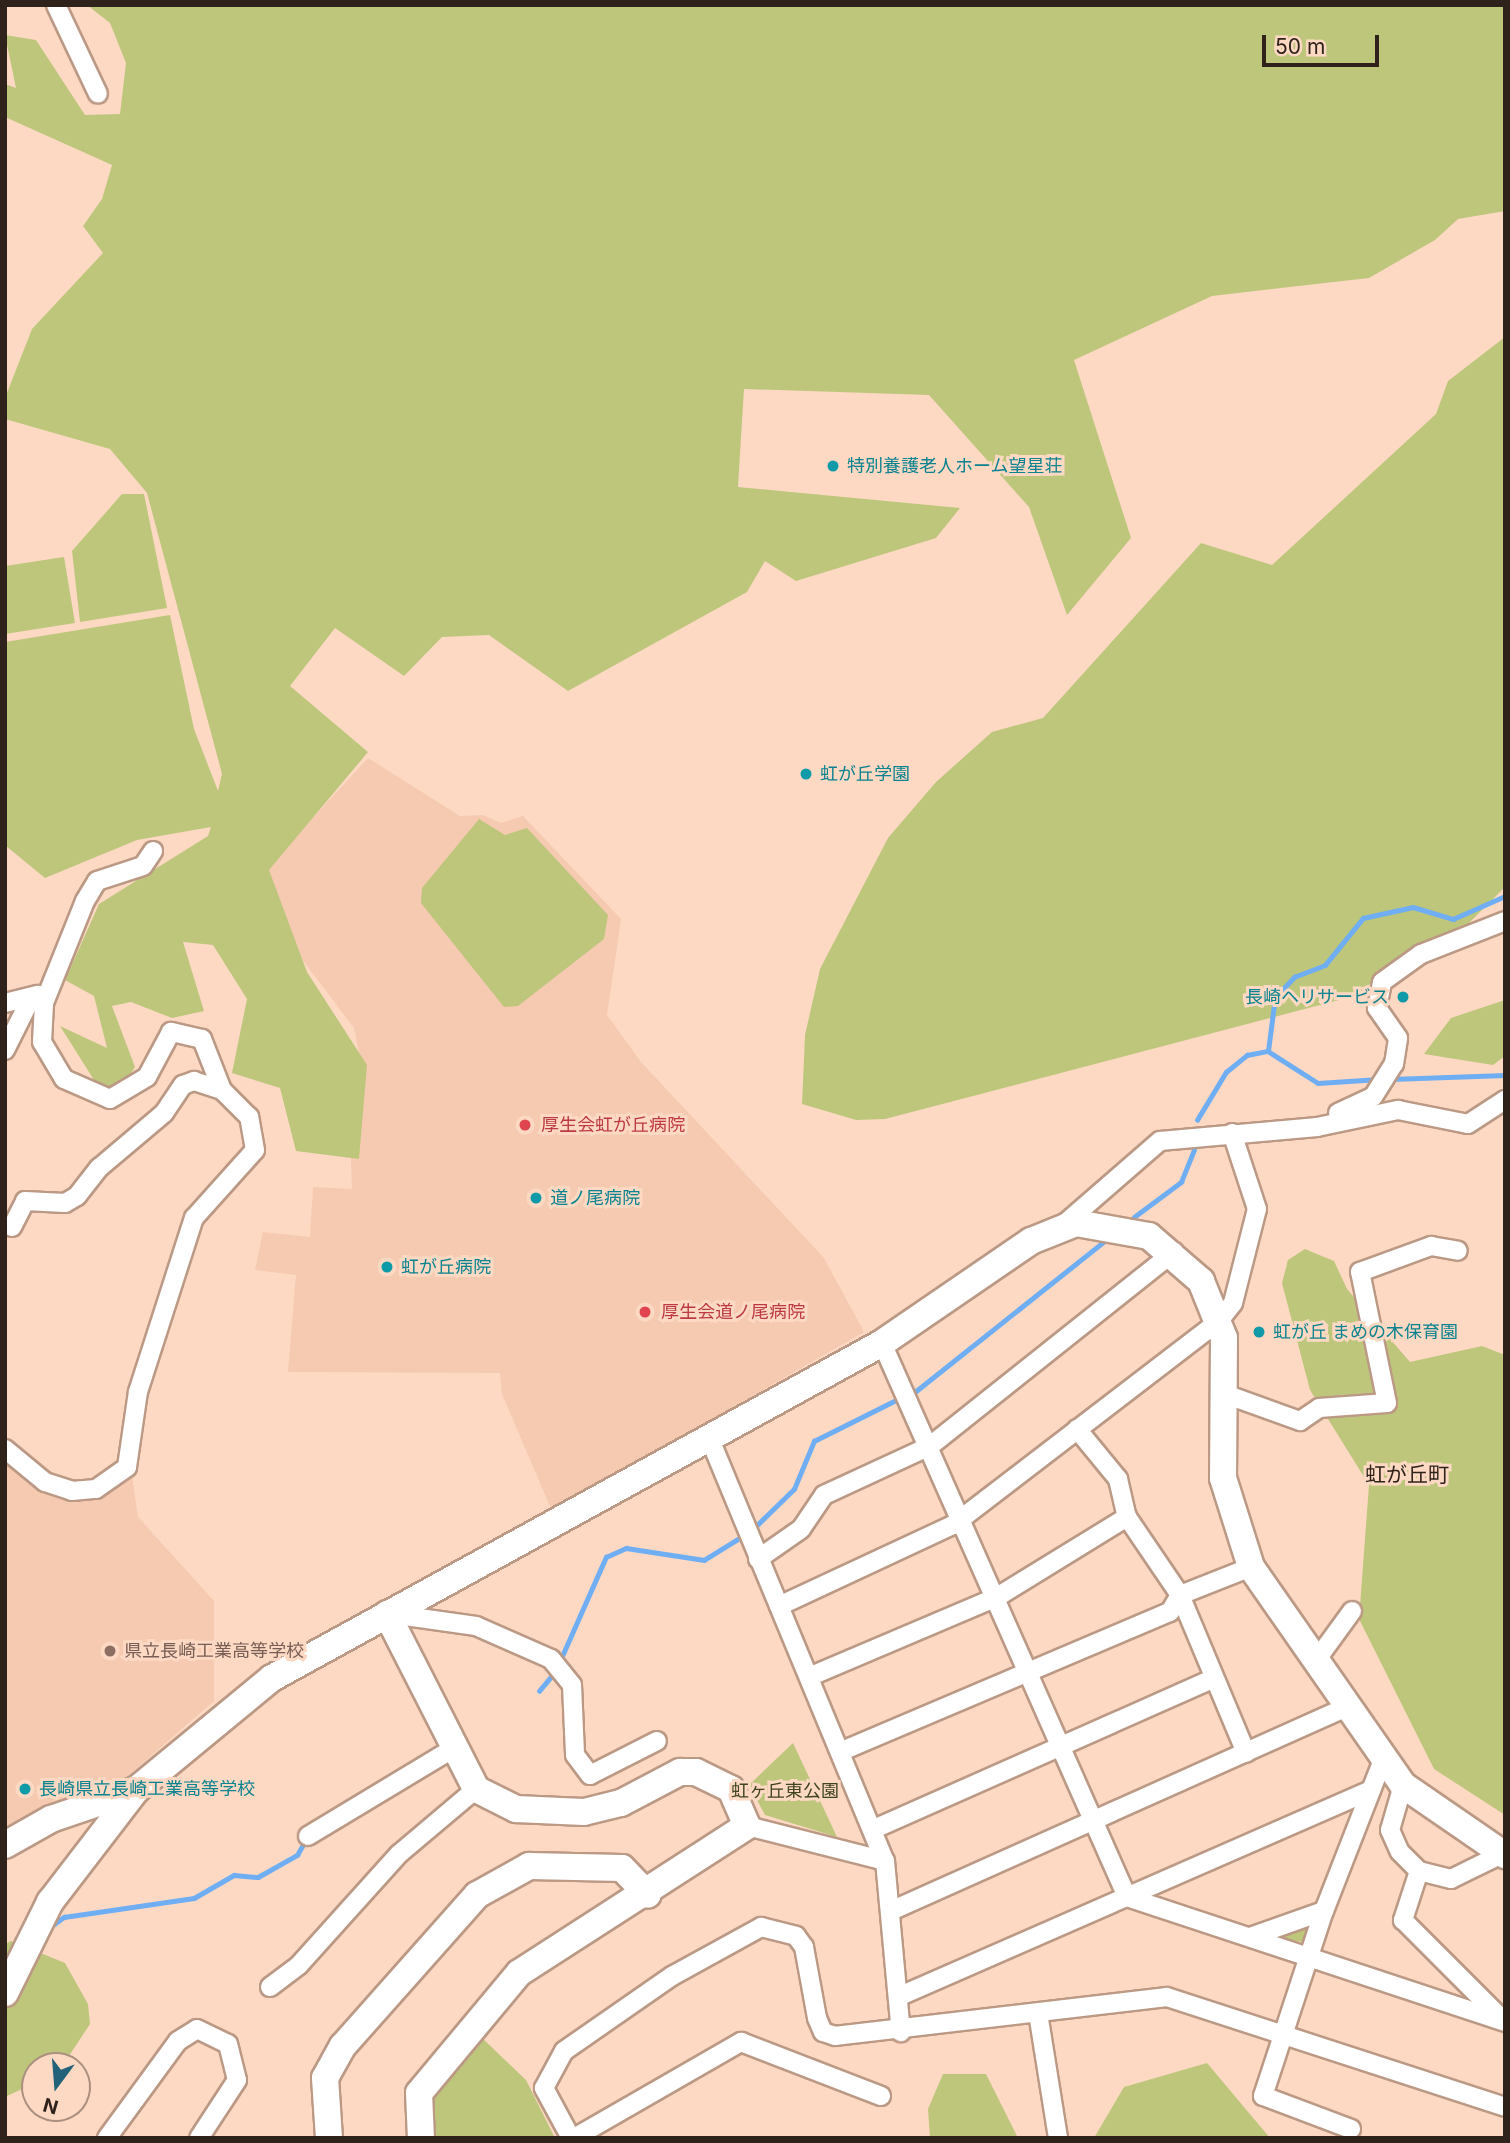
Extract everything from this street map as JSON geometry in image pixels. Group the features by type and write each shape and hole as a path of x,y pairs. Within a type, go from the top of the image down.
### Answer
{"street":[{"path":"56,5 98,94"},
{"path":"153,851 143,866 97,881 50,988 41,1042 64,1079 110,1099 147,1077 162,1041 171,1032 183,1032 202,1040 222,1090"},
{"path":"1317,1127 1322,1116 1356,1108 1378,1088 1391,1069 1398,1038 1377,1008 1382,982 1422,954 1505,921"},
{"path":"5,1050 29,1002 50,988"},
{"path":"5,1003 29,1002"},
{"path":"5,1449 44,1482 72,1491 96,1489 127,1467 138,1392 194,1218 255,1150 256,1133 243,1107 222,1090 194,1080 183,1085 164,1113 99,1168 77,1196 65,1203 25,1201 12,1227"},
{"path":"6,1992 38,1926 69,1873 136,1790 272,1678 882,1343 1061,1227 1160,1141 1317,1127 1398,1110 1468,1124 1505,1100"},
{"path":"779,1606 963,1517 1219,1321 1233,1303 1257,1209 1233,1133"},
{"path":"1061,1227 1093,1223 1135,1230 1174,1252 1201,1281 1219,1321 1225,1395 1223,1478 1251,1567 1344,1708 1403,1785 1504,1855"},
{"path":"1225,1395 1300,1421 1319,1408 1387,1403 1360,1272 1431,1246 1458,1251"},
{"path":"755,1551 801,1528 824,1495 930,1446 1174,1252"},
{"path":"882,1343 963,1517 1090,1822 1127,1897 1501,2018"},
{"path":"1077,1429 1118,1479 1127,1517 1180,1595 1212,1679 1246,1753"},
{"path":"709,1437 755,1551 811,1676 885,1861 893,1910 901,2032"},
{"path":"811,1676 997,1597 1127,1517"},
{"path":"842,1751 1170,1612 1180,1595 1251,1567"},
{"path":"1315,1662 1352,1611"},
{"path":"387,1614 476,1626 551,1660 565,1675 574,1696 575,1755 590,1775 657,1741"},
{"path":"387,1614 457,1746 475,1789 516,1809 584,1812 621,1803 680,1772 696,1772 731,1789 747,1826"},
{"path":"874,1829 1057,1745 1212,1679"},
{"path":"893,1910 1344,1708"},
{"path":"307,1836 457,1746"},
{"path":"1350,2130 1263,2096 1324,1911 1383,1760"},
{"path":"1403,1785 1390,1830 1400,1852 1419,1871 1451,1879 1504,1855"},
{"path":"270,1987 299,1965 400,1854 475,1789"},
{"path":"5,1845 51,1819 136,1790"},
{"path":"900,1996 1371,1790"},
{"path":"421,2138 419,2093 519,1973 648,1895 747,1826 885,1861"},
{"path":"329,2138 325,2078 343,2046 477,1895 529,1867 622,1868 648,1895"},
{"path":"1419,1871 1403,1920 1501,2018"},
{"path":"1250,1937 1324,1911"},
{"path":"881,2096 741,2042 572,2138 544,2088 564,2052 672,1976 761,1927 796,1936 804,1947 823,2032 901,2032 1167,1997 1285,2033 1505,2107"},
{"path":"1038,2013 1058,2138"},
{"path":"107,2138 178,2041 197,2029 228,2044 237,2080 199,2138"}],"shaded area":[{"name":"厚生会虹が丘病院","path":"368,758 460,816 483,815 501,823 523,816 621,919 607,1015 641,1062 824,1258 864,1332 552,1511 502,1394 500,1373 288,1372 296,1275 255,1270 263,1232 310,1237 313,1187 352,1189 348,1079 360,1058 354,1028 286,938 262,873"},
{"name":"県立長崎工業高等学校","path":"5,1453 51,1492 99,1490 132,1476 138,1517 214,1601 214,1701 121,1782 5,1838"}],"green space":[{"path":"87,5 1505,5 1505,211 1458,219 1435,240 1369,278 1212,296 1074,360 1131,538 1067,615 1029,507 929,395 744,389 738,487 960,508 936,538 796,581 765,561 747,592 568,691 489,635 442,637 404,676 335,628 290,686 368,752 269,870 307,972 367,1065 359,1159 296,1151 280,1088 232,1073 247,999 213,945 183,942 204,1011 172,1018 131,1002 112,1006 135,1067 123,1086 99,1088 60,1026 107,1048 94,996 65,980 99,904 208,836 211,827 137,840 45,878 6,846 5,642 170,615 194,729 218,791 222,774 147,493 110,449 5,419 5,398 32,329 103,253 83,226 102,199 112,165 5,117 5,84 16,88 5,35 36,40 85,115 120,114 126,63 110,23"},
{"path":"1505,337 1505,887 1439,953 1381,989 885,1119 856,1120 802,1104 805,1035 820,969 888,838 936,782 992,732 1043,718 1201,543 1272,565 1436,414 1448,381"},
{"path":"122,494 144,494 167,608 80,622 72,551"},
{"path":"64,557 75,623 5,634 5,566"},
{"path":"479,819 505,835 527,828 608,915 604,939 518,1006 504,1007 421,903 422,888"},
{"path":"1505,1000 1505,1056 1493,1065 1424,1054 1451,1018"},
{"path":"1305,1249 1334,1261 1347,1289 1410,1362 1482,1346 1505,1355 1505,1815 1434,1769 1359,1619 1369,1485 1310,1390 1282,1283 1288,1260"},
{"name":"虹ヶ丘東公園","path":"793,1743 837,1837 765,1815 749,1785"},
{"path":"1316,1917 1308,1943 1271,1936"},
{"path":"11,1941 65,1963 88,2004 90,2024 72,2052 21,2052 21,2090 5,2097 5,1944"},
{"path":"479,2035 526,2080 555,2138 434,2138 433,2089"},
{"path":"1207,2063 1270,2138 1094,2138 1124,2087"},
{"path":"943,2074 986,2074 1018,2138 930,2138 928,2109"}],"waterway":[{"path":"1197,1120 1226,1072 1247,1055 1268,1051 1275,997 1294,977 1325,965 1363,918 1413,907 1453,919 1505,896"},
{"path":"1268,1051 1318,1083 1379,1079"},
{"path":"1391,1079 1505,1075"},
{"path":"1134,1217 1181,1182 1194,1149"},
{"path":"916,1391 1103,1242"},
{"path":"753,1529 794,1489 814,1441 894,1401"},
{"path":"559,1663 606,1557 626,1548 704,1560 746,1534"},
{"path":"539,1691 556,1671"},
{"path":"50,1927 64,1917 194,1898 234,1875 258,1877 297,1855 305,1841"}],"place":[{"name":"特別養護老人ホーム望星荘","path":"833,466"},
{"name":"虹が丘学園","path":"806,774"},
{"name":"長崎ヘリサービス","path":"1403,997"},
{"name":"厚生会虹が丘病院","path":"525,1125"},
{"name":"道ノ尾病院","path":"536,1198"},
{"name":"虹が丘病院","path":"387,1267"},
{"name":"厚生会道ノ尾病院","path":"645,1312"},
{"name":"虹が丘 まめの木保育園","path":"1259,1332"},
{"name":"県立長崎工業高等学校","path":"110,1651"},
{"name":"長崎県立長崎工業高等学校","path":"25,1789"}],"district":[{"name":"虹が丘町","path":"1407,1475"}]}
